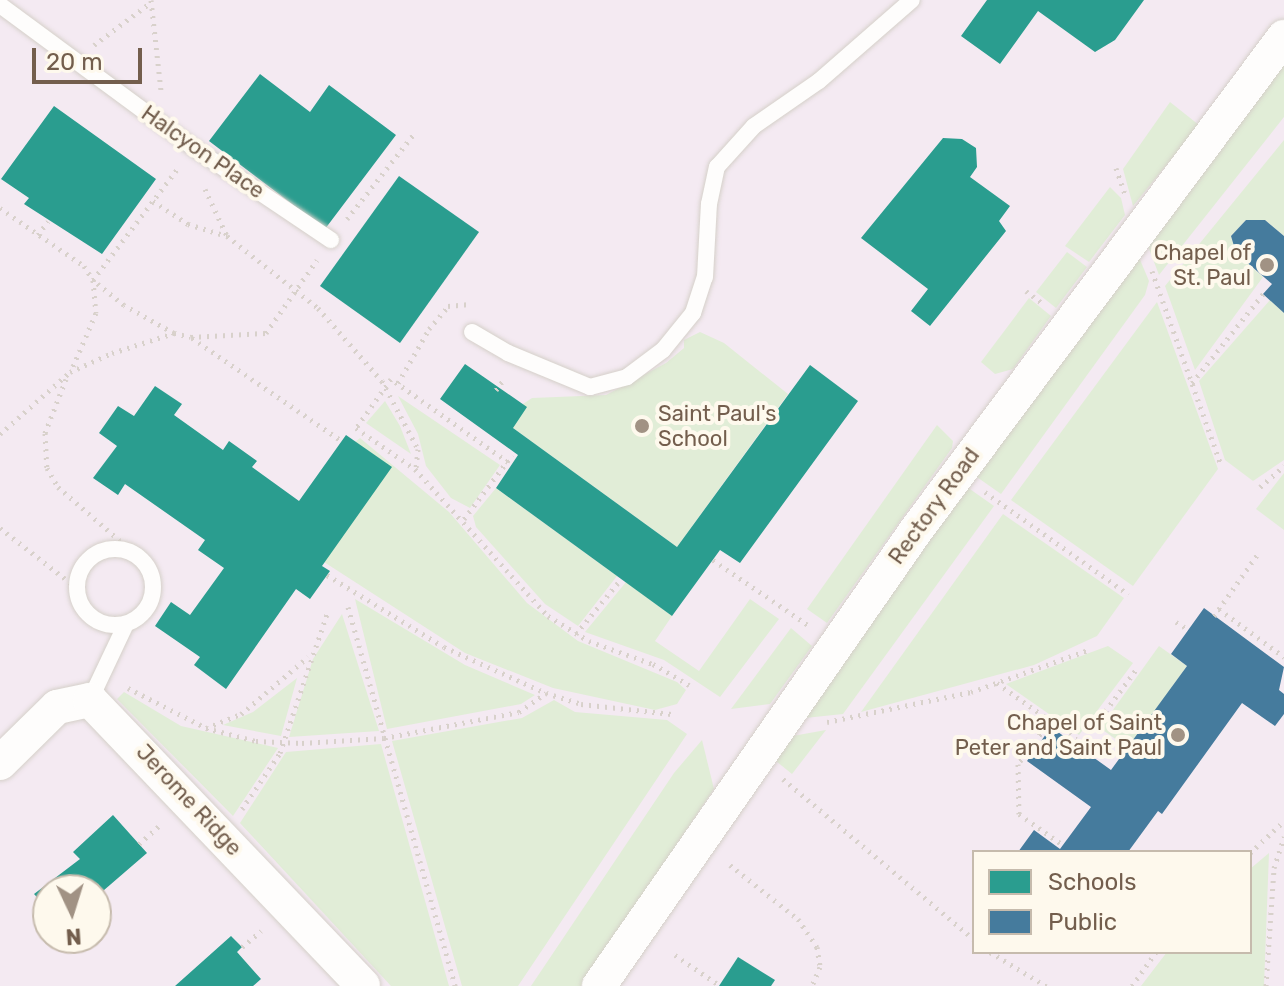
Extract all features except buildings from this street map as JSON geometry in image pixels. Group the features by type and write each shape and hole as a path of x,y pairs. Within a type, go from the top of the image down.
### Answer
{"street":[{"name":"Rectory Road","path":"599,986 836,644 959,473 1136,231 1284,37"},
{"path":"0,763 57,707 96,689"},
{"name":"Jerome Ridge","path":"96,689 222,836 363,986"}],"lane":[{"path":"472,332 508,353 590,387 627,377 663,350 693,313 705,277 709,204 717,167 754,126 819,81 912,0"},
{"name":"Halcyon Place","path":"0,5 165,127 191,152 331,240"},
{"path":"96,689 126,624 147,608 153,596 150,570 133,552 122,548 97,552 81,570 77,588 89,615 100,622 126,624"}],"path":[{"path":"75,60 151,1"},
{"path":"151,1 165,127"},
{"path":"331,240 414,134"},
{"path":"133,552 58,487 47,468 45,433 55,397 70,372 96,313 93,280 191,152 227,236"},
{"path":"1116,168 1221,465"},
{"path":"153,201 188,224 227,236 348,336 385,386 418,449 415,469"},
{"path":"0,208 84,266 93,280 124,305 174,333 191,337 266,333 314,264"},
{"path":"38,235 48,221"},
{"path":"1191,383 1263,294"},
{"path":"0,434 70,372 174,333"},
{"path":"191,337 342,441"},
{"path":"508,462 391,379 356,428 415,469 464,519 517,586 576,634 653,664 689,685"},
{"path":"464,519 512,455"},
{"path":"1260,487 1284,466"},
{"path":"959,473 1128,594"},
{"path":"0,528 77,588"},
{"path":"1214,616 1257,555"},
{"path":"713,560 836,644"},
{"path":"327,575 444,647 546,693 581,704 671,714"},
{"path":"576,634 621,579"},
{"path":"348,607 455,986"},
{"path":"1219,609 1284,657"},
{"path":"222,836 283,742 327,614"},
{"path":"1176,622 1189,630"},
{"path":"821,723 890,712 997,683 1088,650"},
{"path":"206,728 241,714 311,654"},
{"path":"1096,724 1138,667"},
{"path":"997,683 1076,739"},
{"path":"96,689 152,696 173,713 206,728 283,742 384,738 519,712 546,693"},
{"path":"1050,721 1018,764 1019,814 1063,845"},
{"path":"779,775 972,937"},
{"path":"1252,851 1284,821"},
{"path":"1266,986 1274,868 1284,837"},
{"path":"730,865 798,919 817,947 820,967 812,986"},
{"path":"993,954 1046,986"},
{"path":"1132,986 1155,954"},
{"path":"675,955 719,985"}],"shaded area":[{"name":"Saint Paul's School","path":"0,0 1284,0 1284,986 0,986"}],"green space":[{"path":"1284,64 1284,117 1159,275 1146,241"},
{"path":"1170,102 1199,125 1133,206 1123,169"},
{"path":"1284,140 1284,236 1265,220 1246,220 1231,236 1236,253 1263,277 1195,370 1165,286"},
{"path":"1110,187 1121,198 1125,215 1089,262 1065,246"},
{"path":"1067,252 1087,267 1056,308 1036,292"},
{"path":"1138,255 1149,281 1145,295 1001,494 974,475"},
{"path":"1029,298 1051,316 1013,369 995,374 981,362"},
{"path":"1270,300 1284,313 1284,460 1253,481 1225,460 1199,381"},
{"path":"1157,302 1218,469 1133,586 1011,500"},
{"path":"700,332 724,343 788,394 677,547 513,428 520,406 532,398 606,395 666,363 684,348 684,340"},
{"path":"398,396 500,465 470,508 451,498 426,466 418,434"},
{"path":"385,401 400,426 411,454 366,423"},
{"path":"937,425 953,441 952,448 827,623 807,609"},
{"path":"360,438 449,512 527,603 578,641 677,682 686,690 677,704 655,710 553,688 465,653 324,562 355,442"},
{"path":"1284,473 1284,530 1256,509"},
{"path":"967,487 994,506 843,714 805,718"},
{"path":"496,488 617,576 578,626 545,604 476,527 473,516"},
{"path":"1003,514 1124,598 1097,636 1034,665 861,712"},
{"path":"626,582 672,616 655,641 699,671 750,599 779,619 720,697 664,660 585,632"},
{"path":"355,599 465,665 535,695 521,704 387,729"},
{"path":"342,614 379,731 289,737 313,659"},
{"path":"791,628 812,646 770,704 731,709"},
{"path":"1108,646 1133,663 1079,735 1006,684"},
{"path":"1159,646 1187,666 1128,748 1100,728"},
{"path":"297,678 281,736 223,725 253,712"},
{"path":"124,692 181,726 278,748 233,816 117,699"},
{"path":"554,700 575,712 667,720 687,734 518,986 462,986 392,741 522,718"},
{"path":"826,730 792,774 771,757 787,737"},
{"path":"702,740 714,789 581,986 531,986 674,773"},
{"path":"381,744 449,986 391,986 240,823 286,752"},
{"path":"1269,853 1264,986 1141,986 1165,954 1252,954 1252,867"}],"place":[{"name":"Chapel of St. Paul","path":"1267,265"},
{"name":"Saint Paul's School","path":"642,426"},
{"name":"Chapel of Saint Peter and Saint Paul","path":"1178,735"}]}
